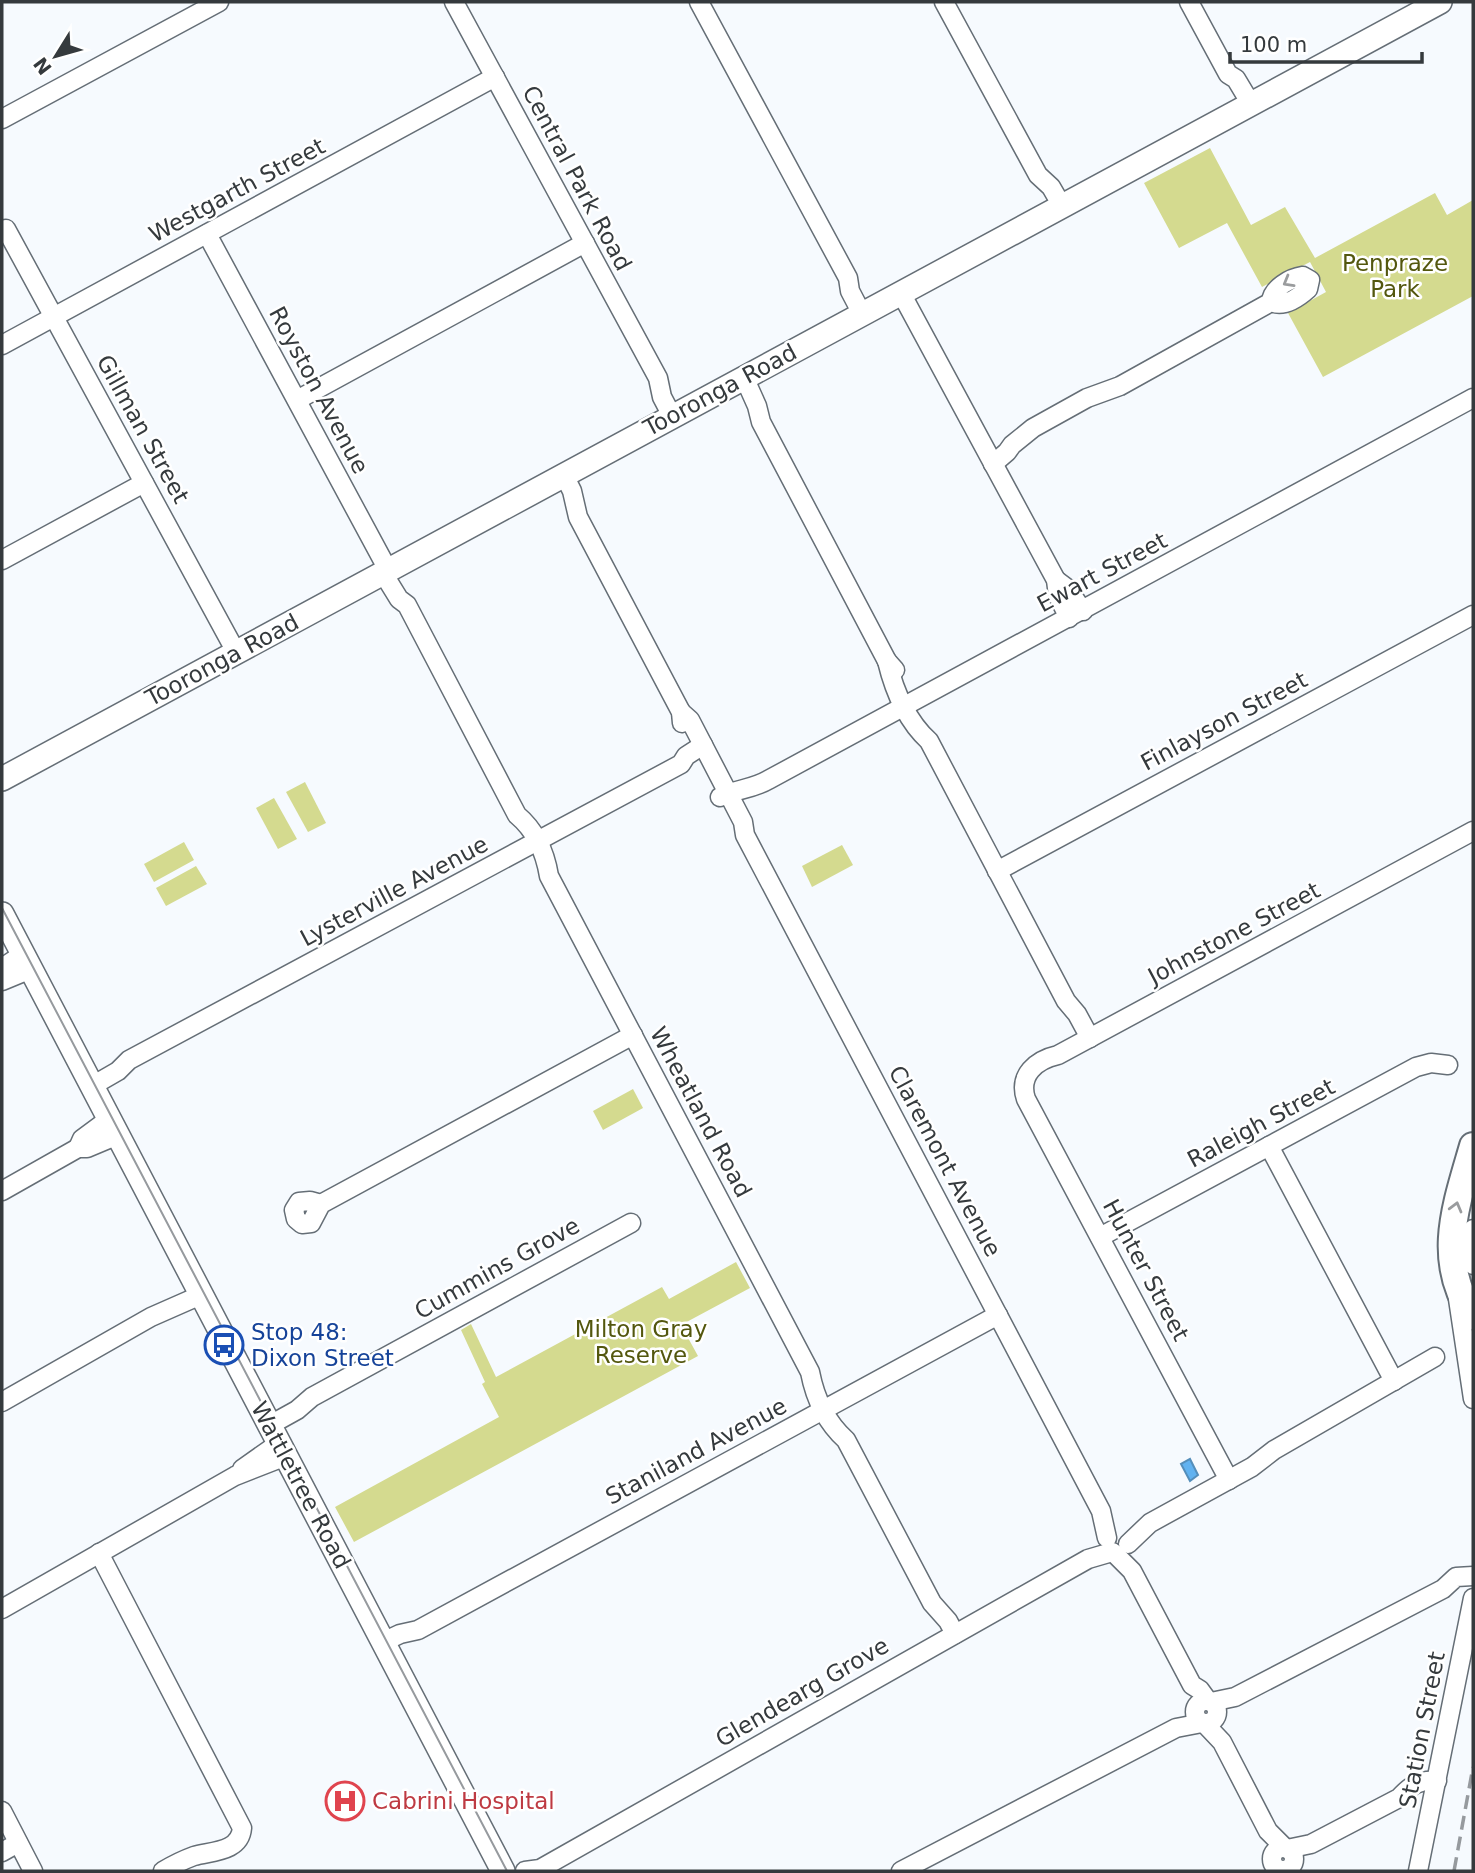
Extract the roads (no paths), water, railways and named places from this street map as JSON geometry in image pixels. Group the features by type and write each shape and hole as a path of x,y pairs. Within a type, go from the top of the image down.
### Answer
{"highway":[{"path":"1473,1146 1452,1222 1451,1245 1464,1267 1462,1296 1473,1316"}],"main road":[{"name":"Tooronga Road","path":"2,779 1057,209 1430,4"},
{"name":"Wattletree Road","path":"2,914 503,1871"}],"street":[{"path":"2,119 219,2"},
{"name":"Central Park Road","path":"454,2 658,378 671,392 677,414"},
{"path":"699,2 848,278 859,286 867,311"},
{"path":"944,2 1038,175 1051,187 1057,209"},
{"path":"1189,2 1228,74 1236,79 1246,106"},
{"name":"Westgarth Street","path":"2,345 495,78"},
{"name":"Gillman Street","path":"6,229 236,652"},
{"name":"Royston Avenue","path":"207,234 388,570"},
{"path":"297,400 585,243"},
{"path":"901,293 1056,580 1068,589 1076,615"},
{"path":"989,457 1007,452 1033,428 1087,398 1120,386 1271,302"},
{"path":"739,380 757,406 761,422 909,704 928,730 929,741 1066,1001 1077,1014 1086,1040"},
{"name":"Ewart Street","path":"728,802 1473,398"},
{"name":"Claremont Avenue","path":"558,478 572,491 578,517 681,712 682,724 703,754 728,802 743,822 745,835 1116,1542"},
{"path":"2,560 144,482"},
{"name":"Wheatland Road","path":"388,570 406,596 407,605 517,814 525,821 532,844 544,853 549,876 810,1372 813,1387 829,1407 837,1433 846,1440 932,1603 935,1620 950,1637"},
{"name":"Finlayson Street","path":"998,871 1473,615"},
{"name":"Lysterville Avenue","path":"90,1082 115,1063 129,1060 703,754"},
{"name":"Johnstone Street","path":"1023,1082 1026,1074 1037,1063 1086,1040 1473,831"},
{"path":"2,968 27,962"},
{"path":"2,981 27,962"},
{"path":"321,1204 633,1035"},
{"name":"Raleigh Street","path":"1100,1237 1416,1067 1431,1063 1448,1065"},
{"name":"Hunter Street","path":"1023,1082 1026,1099 1229,1480"},
{"path":"2,1191 78,1148 82,1139 113,1127"},
{"path":"1269,1146 1394,1381"},
{"name":"Cummins Grove","path":"2,1609 235,1476 264,1451 293,1402 312,1397 631,1223"},
{"path":"1473,1229 1464,1267 1473,1399"},
{"path":"2,1402 150,1317 170,1301 199,1290"},
{"name":"Staniland Avenue","path":"386,1648 400,1634 418,1630 998,1315"},
{"name":"Glendearg Grove","path":"534,1870 1252,1467 1274,1450 1435,1357"},
{"path":"1116,1542 1192,1685 1191,1694 1222,1733 1222,1742 1283,1862"},
{"path":"99,1553 241,1823 242,1833 239,1839 226,1849 193,1857 163,1871"},
{"path":"901,1871 1176,1728 1206,1713 1229,1706 1235,1698 1443,1589 1456,1577 1473,1576"},
{"path":"1443,1589 1473,1592"},
{"name":"Station Street","path":"1418,1871 1473,1598"},
{"path":"1256,1871 1283,1862 1311,1844 1399,1798 1435,1789"},
{"path":"2,1811 33,1871"},
{"path":"2,1852 18,1843"}],"water":[{"path":"1190,1459 1198,1475 1190,1481 1181,1464"}],"tram line":[{"path":"2,908 507,1871"}],"railway":[{"path":"1454,1871 1473,1767"}],"place":[{"name":"Stop 48: Dixon Street","path":"224,1345"},
{"name":"Cabrini Hospital","path":"345,1801"}],"park label":[{"name":"Penpraze Park","path":"1395,276"},
{"name":"Milton Gray Reserve","path":"641,1342"}]}
